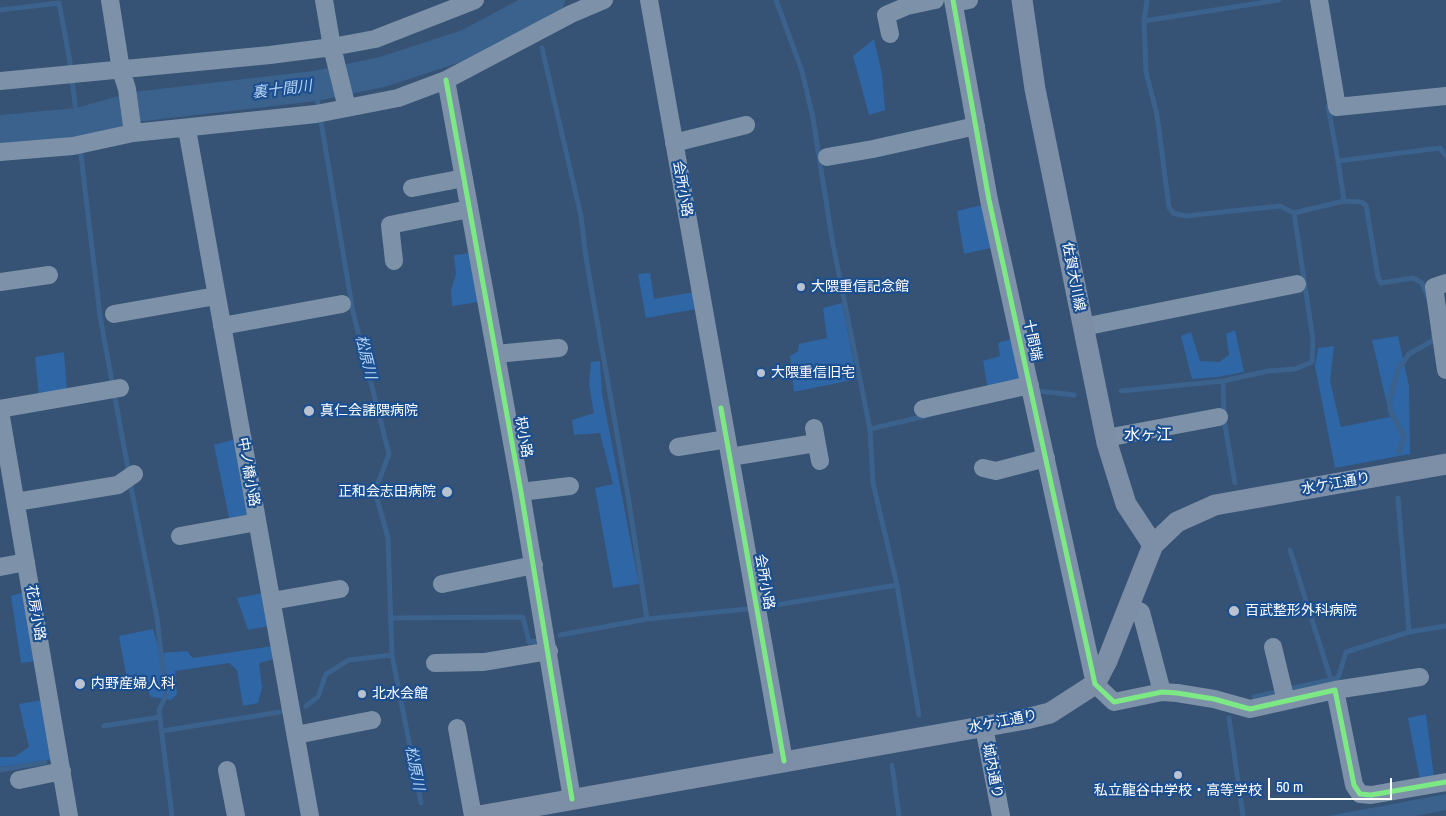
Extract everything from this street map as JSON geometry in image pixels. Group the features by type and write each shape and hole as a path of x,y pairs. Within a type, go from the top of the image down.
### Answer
{"main road":[{"name":"佐賀大川線","path":"1022,0 1035,89 1106,438 1126,504 1152,545"},
{"name":"水ケ江通り","path":"479,816 522,812 572,799 984,727 1050,713 1095,684 1107,661 1152,545 1178,522 1215,505 1446,464"}],"street":[{"path":"110,0 121,70 127,88 132,129"},
{"path":"324,0 332,50 345,104"},
{"path":"0,81 332,50 375,39 475,0"},
{"path":"0,152 79,145 132,129 186,129 320,113 345,104 398,98 446,80 602,0"},
{"name":"会所小路","path":"649,0 784,761"},
{"path":"890,34 886,15 907,6 935,0"},
{"path":"1319,0 1337,107 1446,96"},
{"name":"十間端","path":"959,1 976,126 989,200 1095,684"},
{"name":"枳小路","path":"446,80 549,651 572,799"},
{"path":"674,143 746,125"},
{"path":"827,157 873,149 976,126"},
{"name":"中ノ橋小路","path":"186,129 310,816"},
{"path":"412,188 464,178"},
{"path":"394,261 390,225 470,210"},
{"path":"0,282 49,275"},
{"path":"1446,283 1434,287 1446,370"},
{"path":"1083,326 1297,284"},
{"path":"114,314 216,296"},
{"path":"222,326 342,304"},
{"path":"496,354 559,348"},
{"path":"923,409 1030,385"},
{"path":"0,410 112,390"},
{"name":"花房小路","path":"0,410 69,816"},
{"path":"1106,438 1219,417"},
{"path":"730,457 815,435 820,461"},
{"path":"678,447 727,439"},
{"path":"983,468 996,471 1046,458"},
{"path":"16,502 118,485 130,476"},
{"path":"521,492 570,486"},
{"path":"180,536 257,522"},
{"path":"0,566 26,562"},
{"path":"442,584 534,566"},
{"path":"272,601 340,589"},
{"path":"1129,606 1141,612 1162,692"},
{"path":"1273,647 1285,694"},
{"path":"435,663 484,662 549,651"},
{"path":"1095,684 1114,702 1162,692 1214,699 1250,709 1285,694 1335,690 1420,677"},
{"path":"1335,690 1354,785 1360,794 1371,795 1446,782"},
{"path":"296,735 372,720"},
{"name":"城内通り","path":"984,727 1001,816"},
{"path":"457,728 473,816"},
{"path":"227,770 236,816"},
{"path":"19,780 62,771"}],"shaded area":[{"path":"874,39 882,74 885,110 869,115 853,56"},
{"path":"986,204 995,247 964,254 957,211"},
{"path":"471,253 479,302 452,306 451,290 456,274 454,255"},
{"path":"650,273 654,299 694,292 697,309 646,318 638,274"},
{"path":"842,303 857,379 794,392 790,356 798,351 799,344 827,338 823,308"},
{"path":"1235,330 1244,372 1192,379 1181,336 1191,332 1200,361 1219,362 1229,355 1226,334"},
{"path":"1398,336 1409,386 1410,454 1335,468 1315,366 1318,348 1334,346 1330,381 1341,427 1390,417 1372,340"},
{"path":"1015,338 1025,382 988,390 983,361 1000,356 998,343"},
{"path":"64,352 67,392 39,396 35,357"},
{"path":"600,361 602,393 639,584 613,588 595,488 613,484 600,433 574,435 572,420 594,413 589,385 591,362"},
{"path":"235,439 249,518 230,522 214,445"},
{"path":"24,592 36,661 21,663 11,596"},
{"path":"263,593 269,626 248,630 237,598"},
{"path":"153,629 160,653 187,651 193,658 273,646 275,659 259,663 262,688 258,703 243,706 237,670 229,663 175,671 177,694 171,700 151,697 142,678 127,680 119,636"},
{"path":"43,700 53,759 0,767 0,757 14,757 29,747 19,704"},
{"path":"1426,714 1434,777 1420,780 1408,718"},
{"path":"1446,794 1446,810 1416,816 1328,816"}],"waterway":[{"name":"裏十間川","path":"0,130 78,123 135,107 315,86 382,72 468,44 550,0"},
{"path":"776,0 802,71 813,118 832,239 870,429 873,483 897,585 919,715"},
{"path":"1147,0 1144,21 1146,72 1157,115 1169,207 1173,213 1185,216 1280,206 1294,213"},
{"path":"1144,21 1279,0"},
{"path":"0,10 59,3 70,62 100,316 129,474"},
{"path":"542,48 581,216 586,258 629,502 647,619"},
{"name":"松原川","path":"315,86 353,312 389,454 375,491 388,538 392,655 421,803"},
{"path":"1328,106 1338,161"},
{"path":"1344,201 1338,161 1440,148 1446,156"},
{"path":"1235,483 1224,420 1223,381 1268,371 1295,369 1312,362 1313,339 1294,213 1344,201 1361,202 1366,205 1378,277 1381,283 1413,278 1422,283 1428,297"},
{"path":"1399,453 1404,437 1390,410 1390,399 1398,370 1409,354 1434,340 1433,335"},
{"path":"1121,391 1223,381"},
{"path":"1039,391 1074,395"},
{"path":"870,429 926,416"},
{"path":"130,482 157,618 166,696 159,710 172,816"},
{"path":"1398,498 1409,632"},
{"path":"1290,550 1331,680"},
{"path":"770,606 897,585"},
{"path":"560,635 647,619 747,609"},
{"path":"392,618 523,617 529,642 537,641"},
{"path":"1254,697 1338,678 1346,652 1409,632 1446,626"},
{"path":"306,706 318,697 326,674 349,660 392,655"},
{"path":"162,731 280,712"},
{"path":"104,726 160,717"},
{"path":"1229,718 1243,816"},
{"path":"0,770 45,762"},
{"path":"892,765 899,816"}],"cycle path":[{"path":"953,0 989,200 1095,684 1114,702 1162,692 1214,699 1250,709 1335,690 1354,785 1360,794 1371,795 1446,782"},
{"path":"446,80 521,492 572,799"},
{"path":"721,408 784,761"}],"place":[{"name":"大隈重信記念館","path":"801,287"},
{"name":"大隈重信旧宅","path":"761,373"},
{"name":"真仁会諸隈病院","path":"309,411"},
{"name":"正和会志田病院","path":"447,492"},
{"name":"百武整形外科病院","path":"1234,611"},
{"name":"内野産婦人科","path":"80,684"},
{"name":"北水会館","path":"362,694"},
{"name":"私立龍谷中学校・高等学校","path":"1178,775"}],"district":[{"name":"水ヶ江","path":"1148,436"}]}
